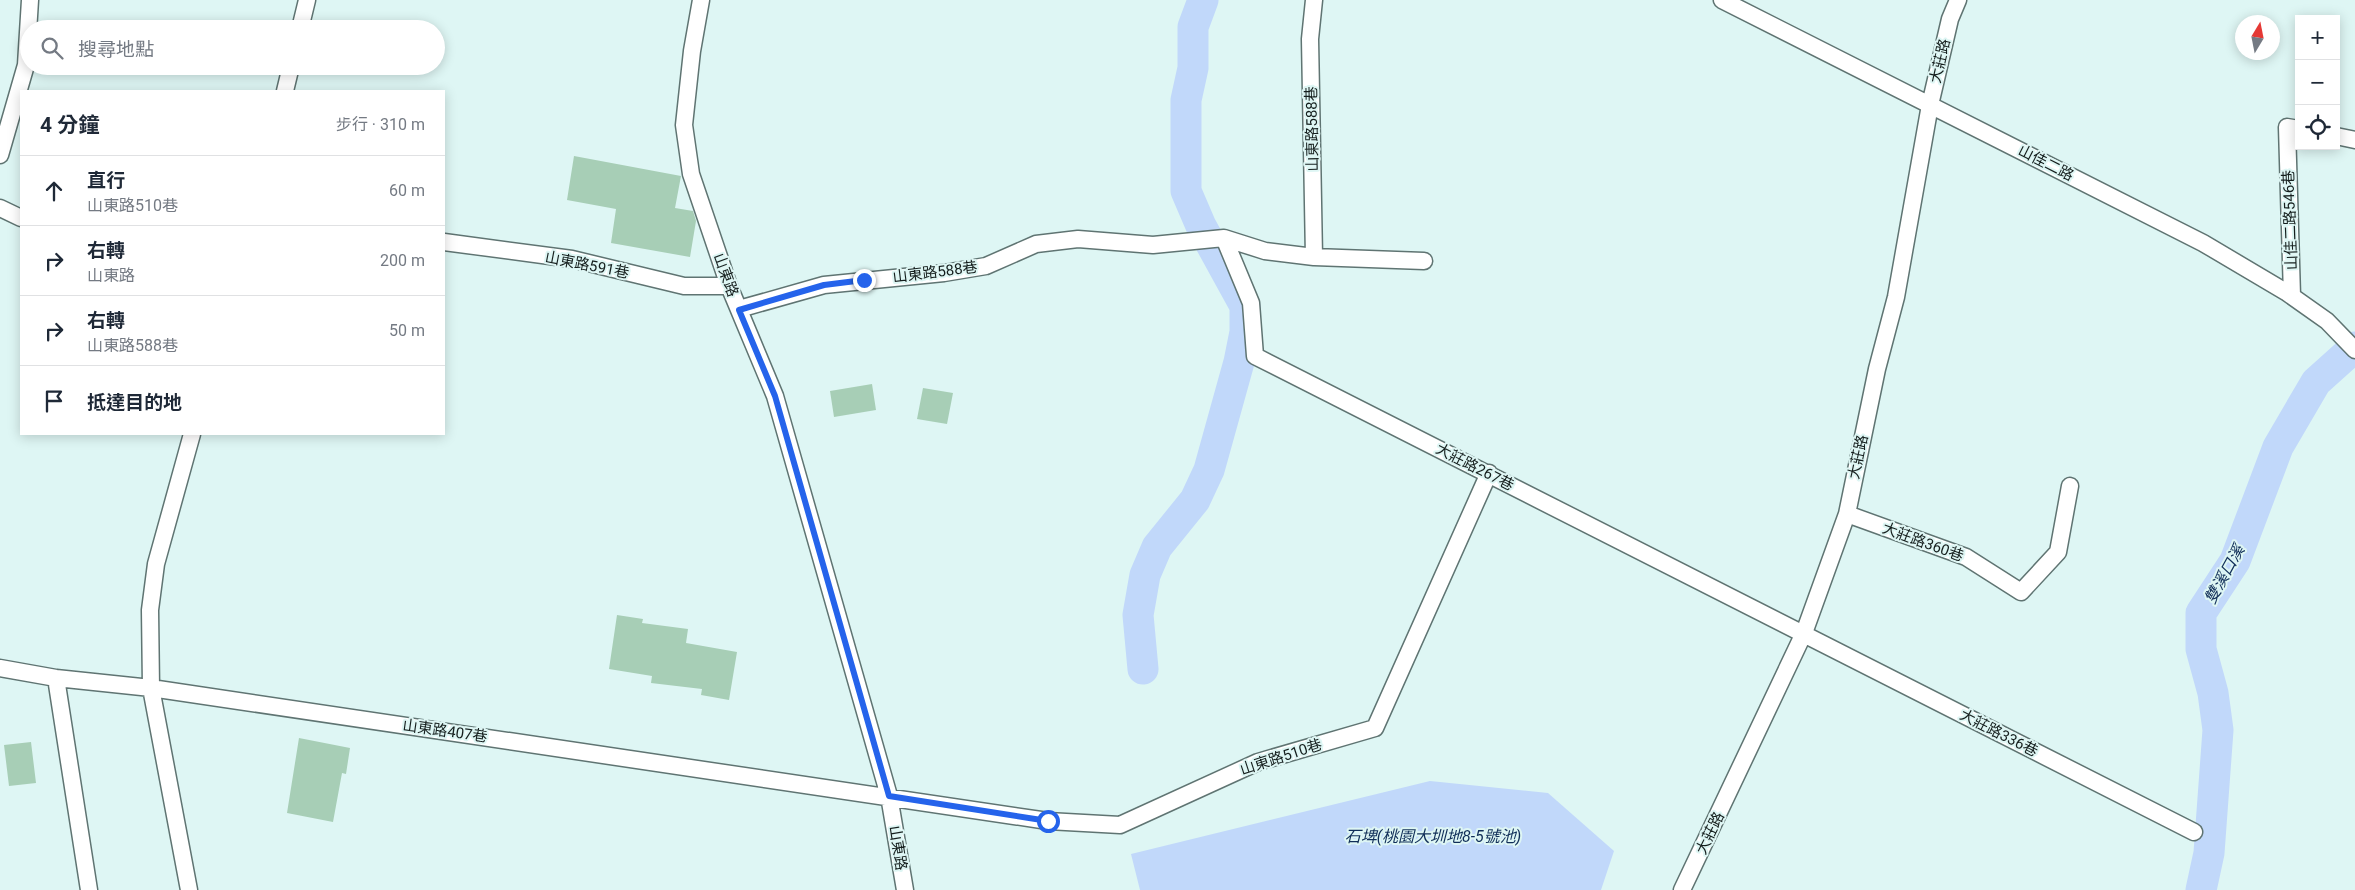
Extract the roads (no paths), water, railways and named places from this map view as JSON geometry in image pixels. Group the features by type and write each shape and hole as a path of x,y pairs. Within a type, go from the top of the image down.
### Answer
{"street":[{"path":"29,20 30,0"},
{"path":"302,20 307,0"},
{"name":"山東路","path":"700,0 684,125 691,174 729,286 775,396 889,796 904,890"},
{"name":"山東路588巷","path":"1314,0 1310,39 1314,257"},
{"name":"山佳二路","path":"1722,0 2203,243 2292,296 2327,321 2355,350"},
{"name":"大莊路","path":"1682,890 1804,633 1847,514 1877,369 1896,297 1930,105 1950,19 1958,0"},
{"path":"0,155 23,75"},
{"path":"284,90 288,75"},
{"name":"山佳二路546巷","path":"2292,296 2287,127 2295,128"},
{"path":"2340,137 2355,140"},
{"path":"0,208 20,218"},
{"path":"1224,238 1265,251 1314,257 1424,261"},
{"name":"山東路588巷","path":"739,310 824,285 944,273 986,266 1036,244 1078,239 1153,245 1224,238"},
{"name":"大莊路267巷","path":"1224,238 1252,303 1255,356 1804,633"},
{"name":"山東路591巷","path":"445,242 572,260 684,286 729,286"},
{"path":"189,890 151,688 150,610 156,564 192,435"},
{"name":"山東路510巷","path":"889,796 1048,821 1120,825 1258,762 1375,728 1489,474"},
{"name":"大莊路360巷","path":"1847,514 1966,557 2021,592 2058,552 2070,486"},
{"name":"大莊路336巷","path":"1804,633 2194,832"},
{"name":"山東路407巷","path":"0,668 56,678 151,688 889,796"},
{"path":"56,678 89,890"}],"water":[{"name":"石埤(桃園大圳地8-5號池)","path":"1430,781 1548,793 1614,851 1601,890 1140,890 1131,854"}],"waterway":[{"path":"1143,669 1138,615 1145,575 1157,547 1195,500 1209,470 1239,362 1245,332 1245,306 1201,226 1186,191 1186,100 1193,68 1193,27 1203,0"},
{"name":"雙溪口溪","path":"2201,890 2209,853 2218,730 2213,693 2201,649 2201,613 2235,561 2278,447 2316,382 2355,347"}]}
